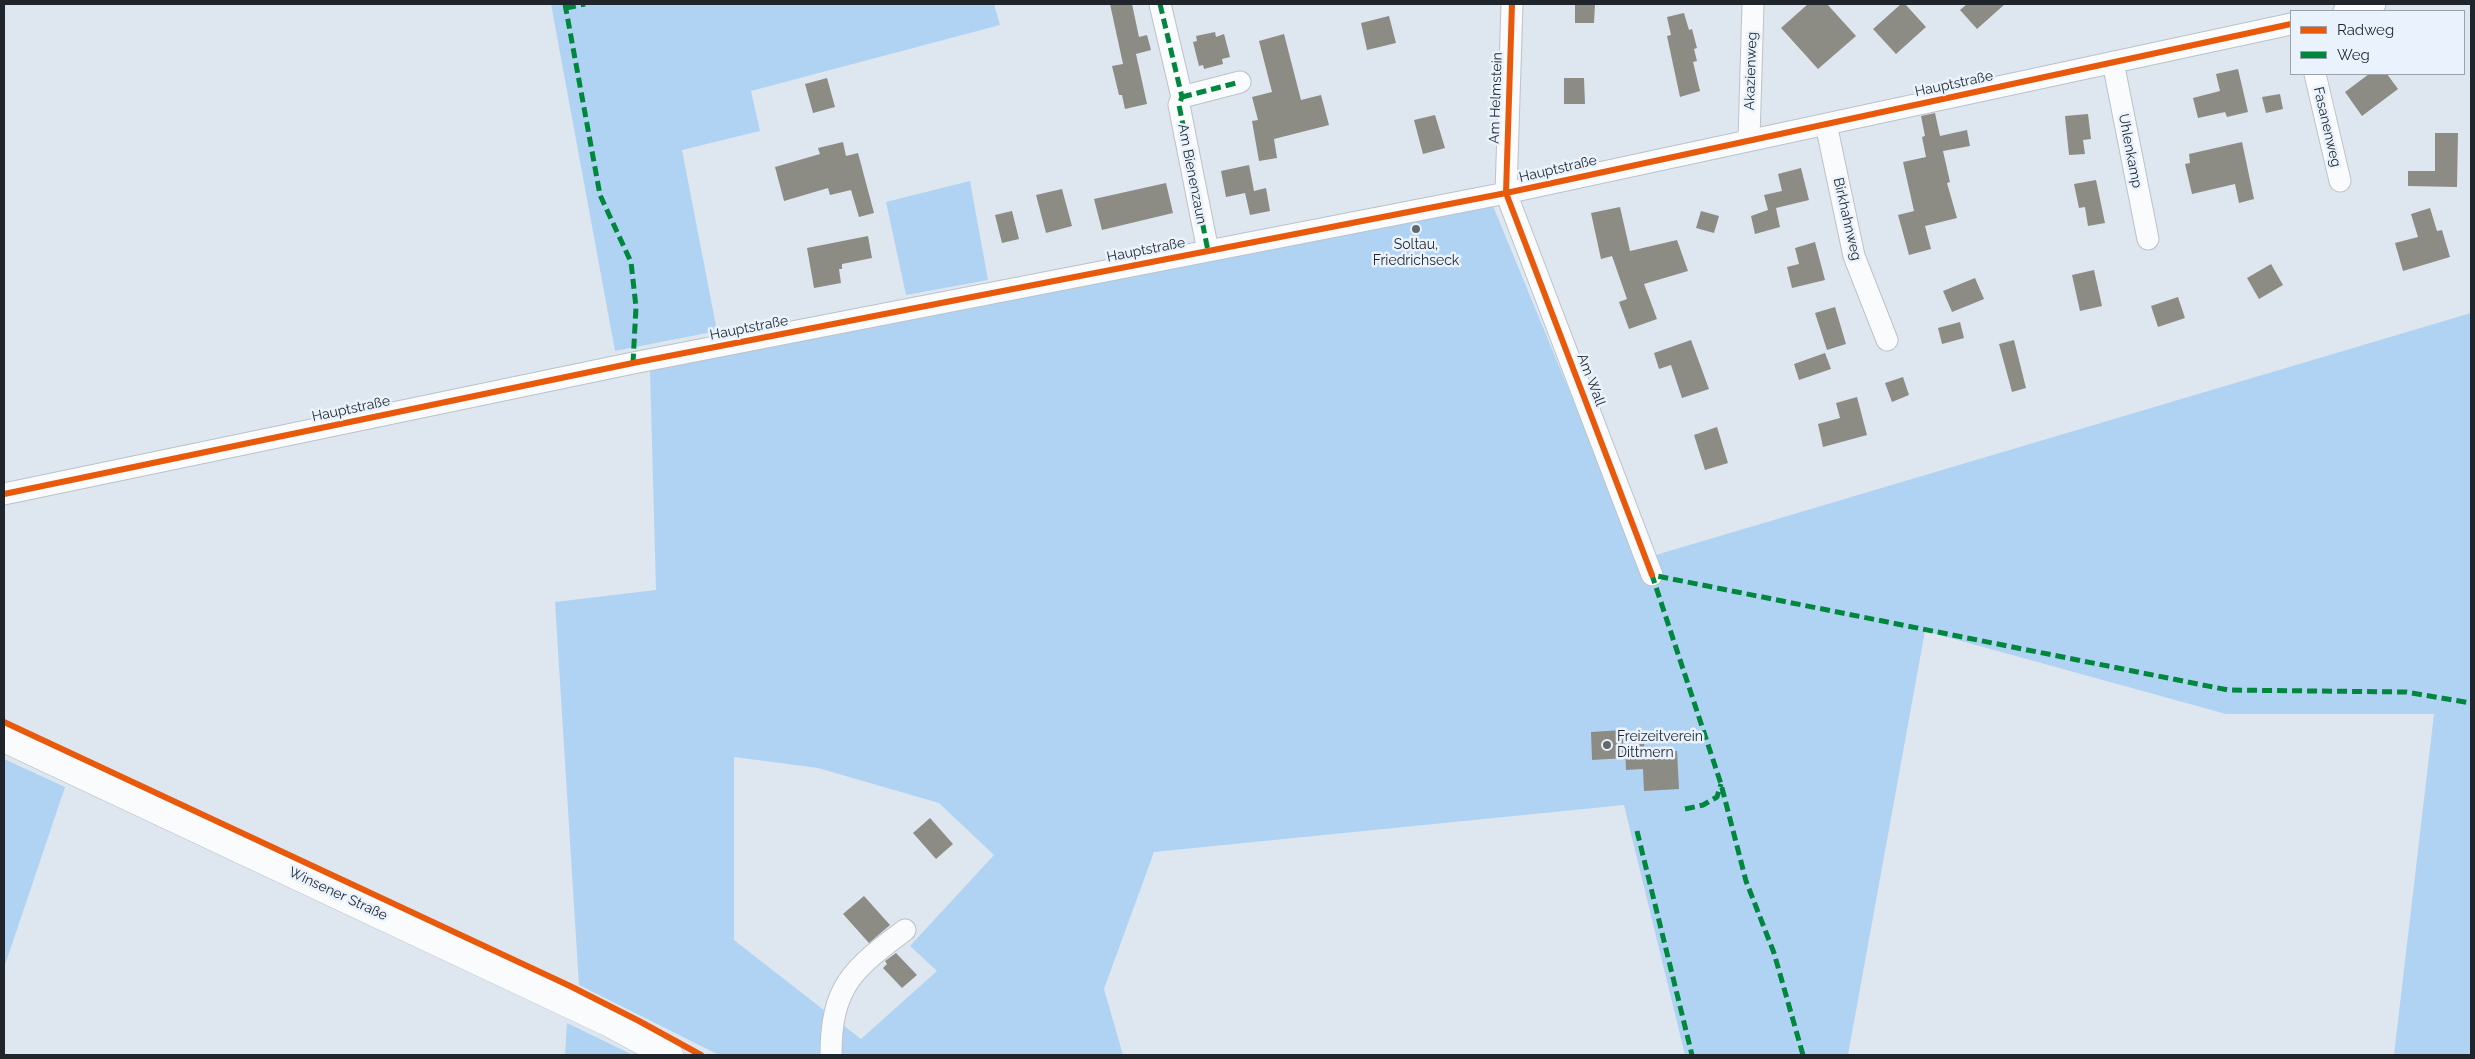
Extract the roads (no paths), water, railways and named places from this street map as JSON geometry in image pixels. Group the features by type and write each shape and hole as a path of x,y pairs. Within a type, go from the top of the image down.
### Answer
{"main road":[{"name":"Winsener Straße","path":"4,738 600,1018 669,1055"}],"street":[{"name":"Am Bienenzaun","path":"1161,4 1182,97 1178,105 1208,251"},
{"name":"Am Helmstein","path":"1506,193 1512,4"},
{"name":"Akazienweg","path":"1749,139 1753,4"},
{"path":"2348,10 2375,4"},
{"name":"Hauptstraße","path":"4,494 633,363 1506,193 1749,139 2290,24"},
{"name":"Uhlenkamp","path":"2113,62 2148,240"},
{"name":"Fasanenweg","path":"2315,75 2340,181"},
{"path":"1182,97 1240,82"},
{"name":"Birkhahnweg","path":"1826,124 1854,256 1887,340"},
{"name":"Am Wall","path":"1506,193 1652,575"},
{"path":"831,1055 831,1029 844,986 865,960 905,930"}],"place":[{"name":"Soltau, Friedrichseck","path":"1416,229"},
{"name":"Freizeitverein Dittmern","path":"1607,745"}]}
